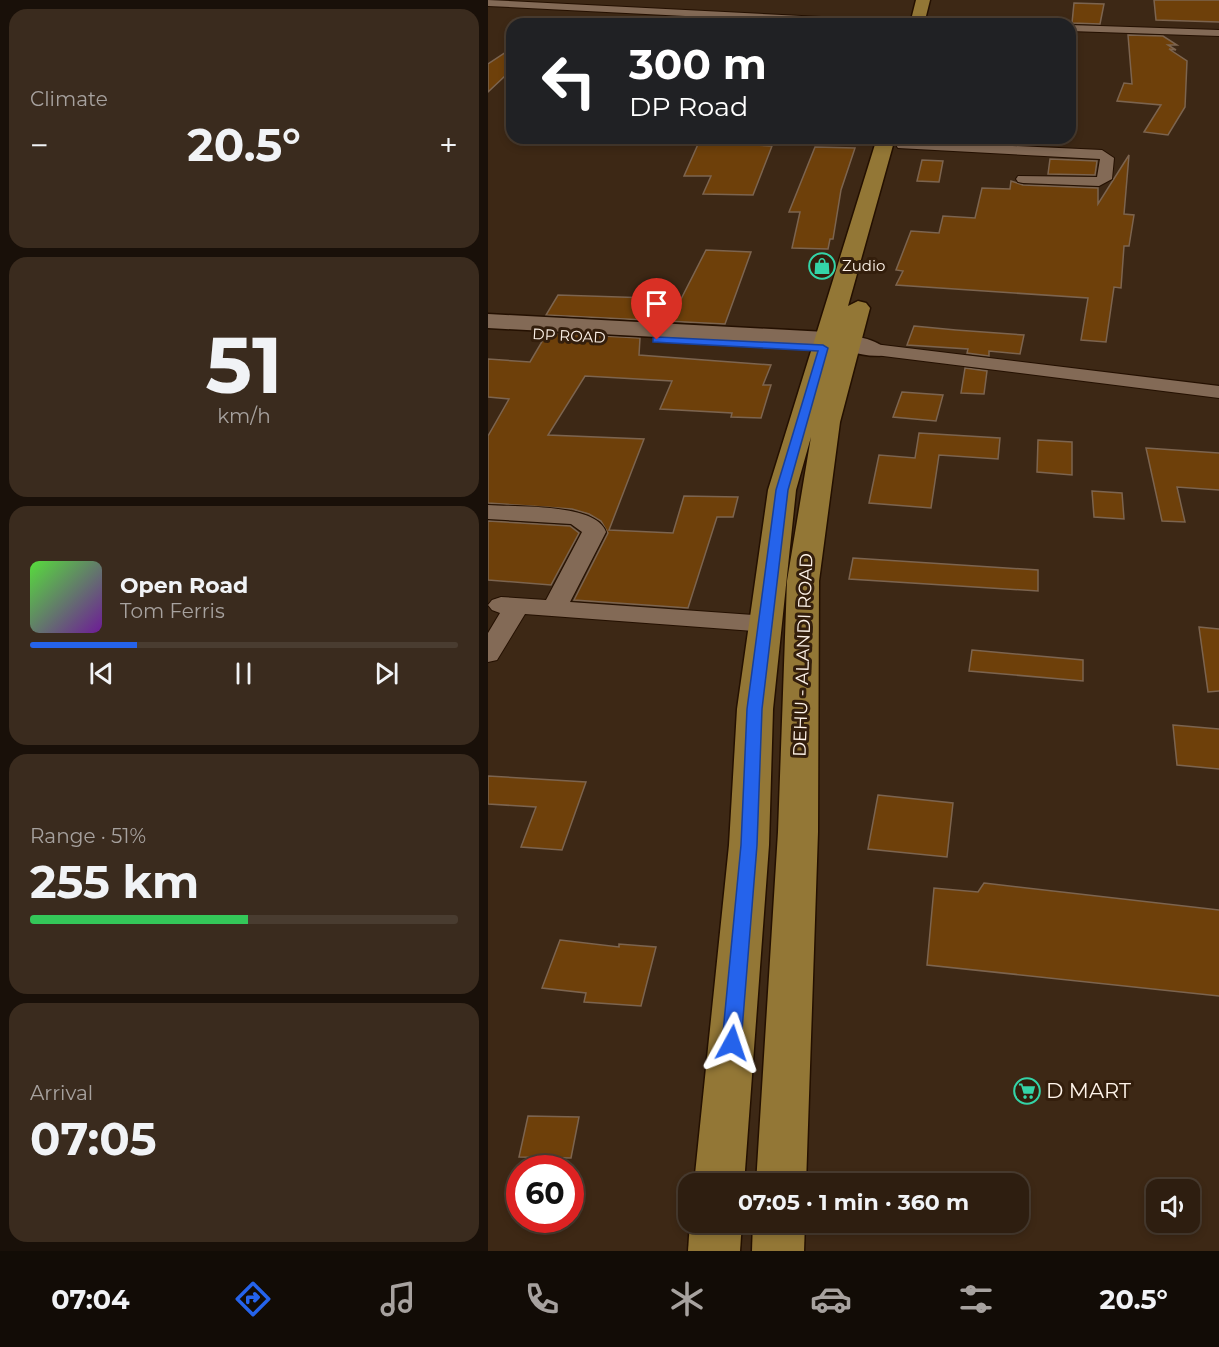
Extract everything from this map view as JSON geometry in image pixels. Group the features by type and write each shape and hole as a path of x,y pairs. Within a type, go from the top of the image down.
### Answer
{"main road":[{"path":"918,18 923,0"},
{"path":"875,246 897,144"},
{"name":"DEHU - ALANDI ROAD","path":"720,1173 749,845 755,709 766,624 801,482 827,422 844,346 897,144"},
{"name":"DEHU - ALANDI ROAD","path":"844,346 863,292"},
{"name":"DEHU - ALANDI ROAD","path":"782,1173 798,832 803,580 801,482"},
{"path":"714,1251 715,1233"},
{"path":"778,1251 779,1233"}],"street":[{"path":"488,3 827,18"},
{"path":"1076,27 1220,32"},
{"path":"959,144 1095,153 1107,158 1105,179 1099,182 1023,179"},
{"name":"DP ROAD","path":"488,321 844,346"},
{"name":"DP ROAD","path":"488,332 844,346"},
{"path":"844,346 1220,392"},
{"path":"488,512 577,518 593,528 594,532 554,609"},
{"path":"488,654 498,605 766,624"}],"building":[{"path":"1154,0 1220,0 1220,22 1156,20"},
{"path":"1074,3 1104,4 1100,24 1076,23 1076,18 1072,18"},
{"path":"1128,35 1163,36 1177,45 1168,45 1176,50 1169,49 1187,61 1185,107 1168,135 1144,132 1161,105 1117,101 1124,83 1132,84"},
{"path":"506,52 506,76 488,92 488,64"},
{"path":"698,144 772,146 753,195 703,194 711,176 684,176"},
{"path":"815,147 855,148 841,190 833,239 830,239 828,249 792,248 800,212 789,212"},
{"path":"1129,155 1124,214 1134,215 1129,246 1124,246 1121,288 1114,287 1106,342 1081,340 1088,298 896,285 903,271 896,270 911,231 939,233 943,216 975,218 982,188 1010,189 1011,181 1023,185 1098,188 1098,204"},
{"path":"1050,159 1097,161 1095,175 1048,174"},
{"path":"922,160 943,161 939,182 917,181"},
{"path":"706,250 751,252 725,324 546,315 558,295 681,299"},
{"path":"914,326 1024,335 1020,354 989,351 989,356 967,353 968,349 907,345"},
{"path":"547,333 640,338 639,355 771,365 763,385 771,385 761,418 731,417 732,413 660,409 672,381 585,376 548,435 644,439 609,530 673,533 684,496 738,497 733,517 717,517 688,608 574,600 608,533 601,521 589,514 572,509 488,503 488,436 509,399 488,397 488,359 530,362"},
{"path":"965,368 987,371 984,394 961,393"},
{"path":"902,392 943,395 936,421 893,417"},
{"path":"919,433 1000,438 998,459 939,455 931,508 869,503 879,455 915,458"},
{"path":"1038,440 1072,442 1072,475 1037,472"},
{"path":"1146,448 1220,453 1220,490 1177,487 1185,522 1162,521"},
{"path":"1092,491 1122,493 1124,519 1094,517"},
{"path":"488,521 570,526 579,533 551,585 488,580"},
{"path":"853,558 1038,570 1038,591 849,579"},
{"path":"1199,627 1220,629 1220,691 1208,692"},
{"path":"972,650 1083,660 1083,681 969,671"},
{"path":"1173,725 1220,729 1220,769 1177,765"},
{"path":"488,776 586,782 562,850 521,847 536,807 488,804"},
{"path":"878,795 953,803 947,857 868,849"},
{"path":"984,883 1220,910 1220,996 927,965 934,888 978,892"},
{"path":"560,940 619,947 619,944 656,947 641,1006 584,1002 586,993 542,988"},
{"path":"528,1116 579,1117 572,1155 519,1155"}],"place":[{"name":"Zudio","path":"822,266"},
{"name":"D MART","path":"1027,1091"}],"route":[{"path":"657,340 823,348 782,490 755,709 749,845 732,1043"}]}
